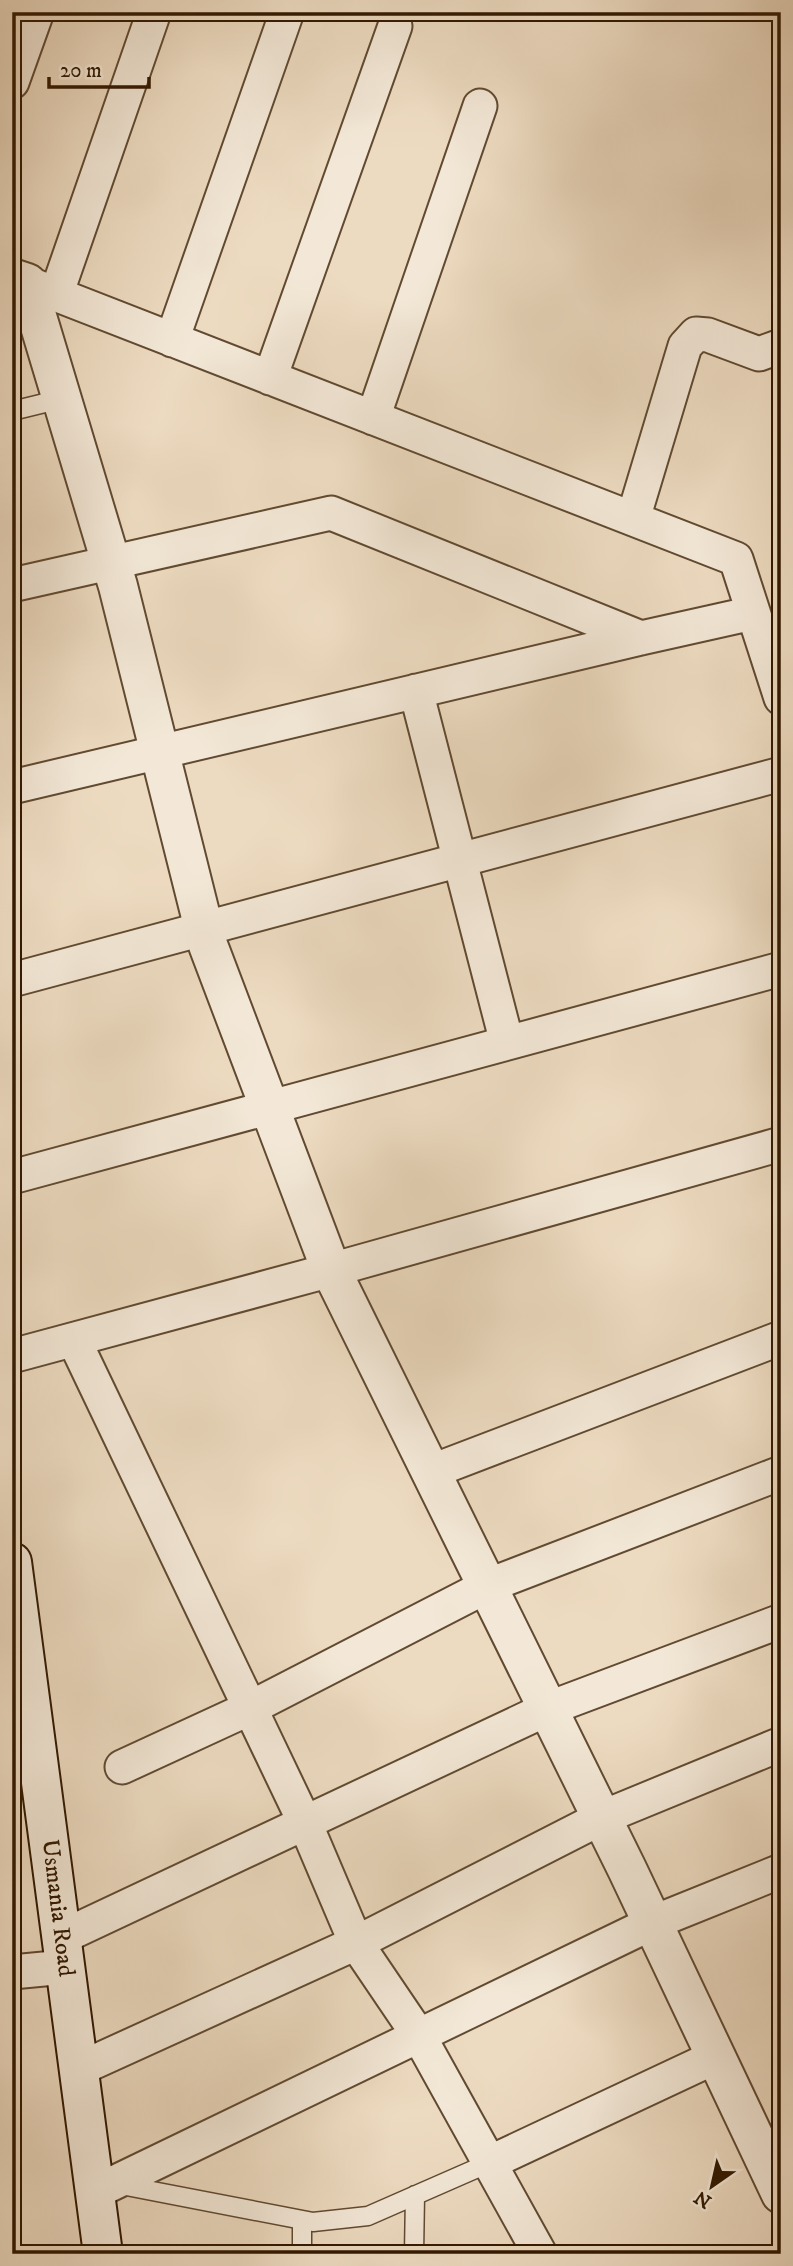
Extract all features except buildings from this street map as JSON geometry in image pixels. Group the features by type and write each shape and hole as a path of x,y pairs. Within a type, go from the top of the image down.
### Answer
{"street":[{"path":"12,82 37,12"},
{"path":"154,12 32,285 61,399 111,563 208,945 331,1270 601,1818 781,2194"},
{"path":"172,340 287,12"},
{"path":"270,378 395,26"},
{"path":"373,418 480,106"},
{"path":"32,285 736,559 781,698"},
{"path":"633,519 685,346 695,334 708,335 759,354 781,345"},
{"path":"12,584 331,513 641,638"},
{"path":"12,787 753,613"},
{"path":"416,691 507,1043"},
{"path":"12,980 781,774"},
{"path":"12,1177 781,969"},
{"path":"12,1356 781,1144"},
{"path":"430,1472 781,1338"},
{"path":"74,1340 305,1823 356,1943 419,2036 540,2254"},
{"path":"122,1767 250,1708 487,1586 781,1473"},
{"name":"Usmania Road","path":"12,1563 79,2069 104,2188 103,2254"},
{"path":"12,1972 63,1952 305,1823 547,1709 781,1621"},
{"path":"79,2069 356,1943 601,1818 781,1744"},
{"path":"104,2188 652,1923 781,1871"},
{"path":"489,2164 715,2057"}],"lane":[{"path":"12,411 61,399"},
{"path":"104,2188 313,2222 368,2216 489,2164"},
{"path":"414,2254 415,2195"},
{"path":"302,2220 302,2254"}]}
